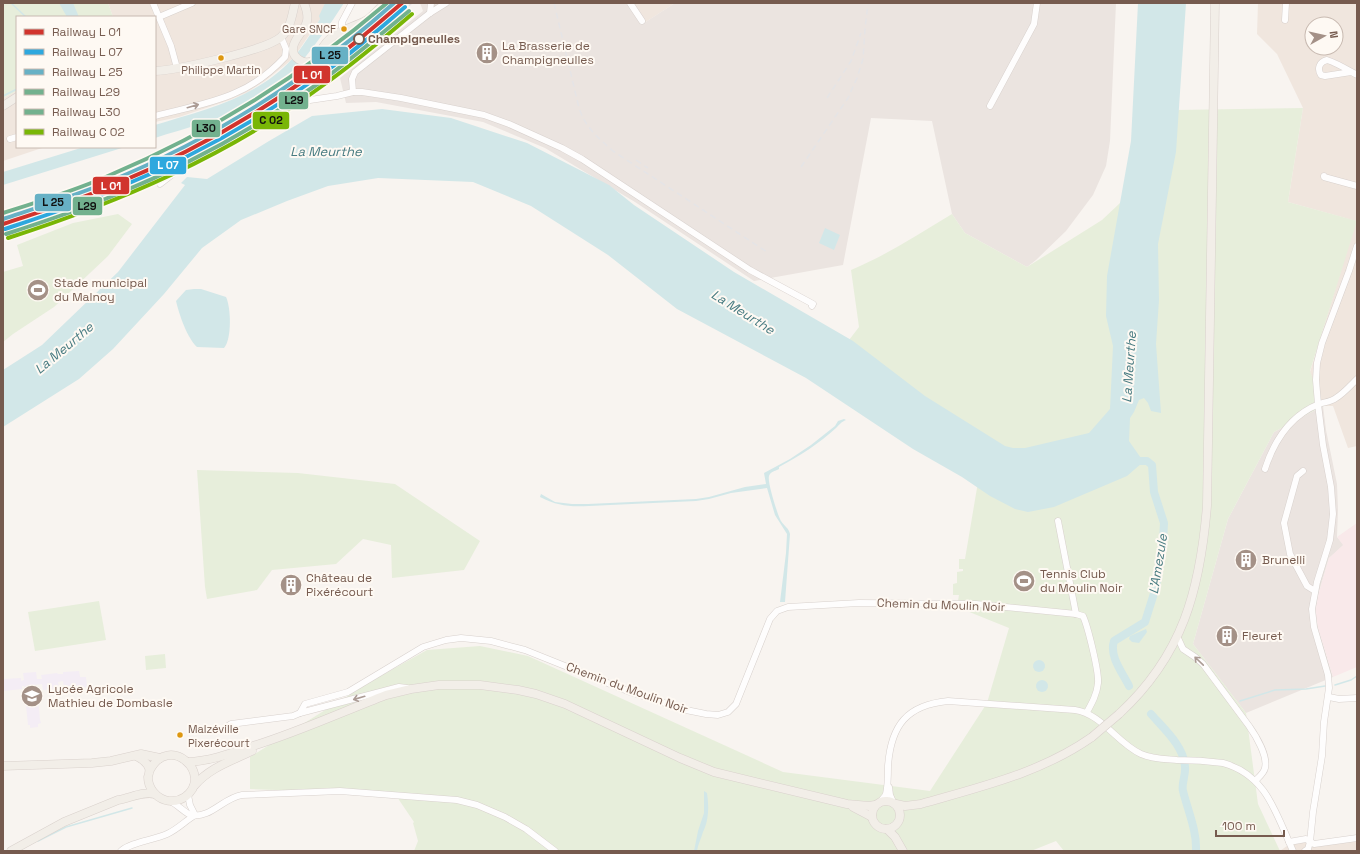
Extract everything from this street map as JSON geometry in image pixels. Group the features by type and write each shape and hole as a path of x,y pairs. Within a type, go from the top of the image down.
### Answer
{"main road":[{"path":"304,3 306,23 294,44 293,51 294,54 304,62 311,62 317,58 328,41 342,30 366,20 385,3"},
{"path":"188,762 196,762 226,755 265,743 386,695 411,689 439,685 480,685 509,688 536,694 565,704 680,758 724,775 846,804 869,806 887,800 905,806 921,804 1020,774 1064,755 1092,737 1119,714 1152,679 1177,636 1194,596 1199,572 1207,506 1214,41 1217,3"},
{"path":"156,71 177,68 247,51 275,41 281,37 289,26 294,6 306,13"},
{"path":"3,106 16,100"},
{"path":"148,779 149,784 155,794 164,800 170,801 183,798 188,795 193,786 205,774 222,764 255,750 265,743"},
{"path":"3,766 85,764 144,754 160,758"},
{"path":"118,800 142,787 148,779 152,765 160,758 165,756 175,755 188,762 193,771 193,786"},
{"path":"136,756 144,761 150,770"},
{"path":"10,851 64,822 118,800 144,793 155,794"},
{"path":"878,803 872,811 872,817 878,827 887,829 893,828 906,812 921,804"},
{"path":"895,803 900,810 897,836 902,850"},
{"path":"846,804 872,817"},
{"path":"887,829 895,837 902,850"}],"street":[{"path":"153,3 171,46 177,68"},
{"path":"159,17 192,3"},
{"path":"342,30 342,22 352,3"},
{"path":"431,3 434,8"},
{"path":"353,92 352,79 355,72 434,8 446,3"},
{"path":"630,3 642,21"},
{"path":"990,106 1034,24 1037,3"},
{"path":"1285,20 1286,3"},
{"path":"156,116 226,97 260,80 286,57 286,49 281,37"},
{"path":"1327,60 1354,74 1325,76 1321,75 1319,66 1322,62 1327,60"},
{"path":"160,184 187,162 285,108 310,100 353,92 401,98 484,115 510,124 562,148 598,169 750,270 813,304 812,306"},
{"path":"10,139 16,137"},
{"path":"1324,176 1357,186"},
{"path":"1305,851 1308,849 1310,842 1322,756 1324,722 1330,688 1328,675 1314,627 1312,610 1315,591 1330,540 1333,514 1332,487 1323,445 1318,404 1316,380 1317,363 1322,343 1347,278 1357,246"},
{"path":"1264,469 1270,451 1282,431 1296,418 1318,404 1335,399 1357,379"},
{"path":"1303,470 1296,476 1284,523 1290,554 1307,586 1315,591"},
{"path":"1058,521 1076,614 1083,616 1085,620 1098,670 1099,682 1097,691 1087,712"},
{"name":"Chemin du Moulin Noir","path":"225,728 231,724 293,716 300,713 305,704 348,692 423,647 446,640 461,638 481,639 507,645 525,650 666,705 706,714 718,715 728,712 736,704 770,618 777,611 782,609 860,603 946,603 976,604 1076,614"},
{"path":"1177,636 1183,649 1196,657 1203,664 1250,726 1260,746 1266,764 1263,773 1256,780"},
{"path":"300,713 398,687 411,689"},
{"path":"1328,697 1339,699 1357,698"},
{"path":"878,803 886,795 890,746 893,736 904,718 914,710 934,703 948,701 1082,710 1097,719 1132,749 1150,757 1214,762 1234,766 1256,780 1269,798 1293,851"},
{"path":"222,764 226,755"},
{"path":"888,774 890,795 895,803"},
{"path":"170,801 177,804 189,814 196,815 207,813 228,799 242,795 340,791 442,798 467,802 497,813 519,824 555,851"},
{"path":"188,795 190,805 196,815"},
{"path":"121,851 128,846 168,833 196,815"},
{"path":"1289,842 1306,839 1314,844 1357,838"}],"shaded area":[{"path":"108,3 325,3 320,19 299,50 290,61 265,81 248,92 230,100 179,117 156,122 156,16 113,16"},
{"path":"420,3 626,3 641,25 675,3 1116,3 1110,141 1106,166 1093,195 1066,231 1027,267 965,233 952,214 932,121 871,118 843,265 754,281 635,202 545,148 483,122 376,102 346,103 340,78 423,11"},
{"path":"626,3 675,3 641,25"},
{"path":"1258,3 1357,3 1357,446 1348,448 1333,406 1323,406 1310,372 1356,221 1288,202 1303,108 1277,54 1257,34"},
{"path":"16,92 16,148 42,148 3,161 3,98"},
{"path":"1323,406 1326,430 1337,484 1337,537 1344,545 1329,558 1315,612 1318,628 1333,677 1246,713 1193,644 1228,519 1274,432"},
{"path":"1357,523 1357,667 1333,677 1318,628 1315,612 1329,558 1343,545 1337,537"},
{"name":"Lycée Agricole Mathieu de Dombasle","path":"79,671 80,677 86,677 87,687 64,687 63,681 58,682 59,688 43,690 42,684 34,685 34,688 37,687 41,723 38,724 38,727 30,728 30,725 28,725 24,686 22,686 22,689 3,691 3,679 21,678 21,681 24,680 23,673 36,672 37,679 42,679 41,675 57,673 63,674 63,672"},
{"path":"1357,836 1357,851 1280,851 1291,843"}],"green space":[{"path":"3,3 108,3 113,16 16,16 16,92 3,98"},
{"path":"1303,108 1288,202 1357,221 1310,371 1323,406 1274,432 1228,519 1193,644 1246,713 1258,804 1280,851 1064,851 1056,841 1031,851 414,851 418,841 414,822 395,794 250,789 250,757 370,682 427,650 480,646 528,656 783,772 930,791 987,703 1009,628 957,607 959,595 953,595 953,584 957,583 957,572 963,571 963,569 959,569 959,559 965,559 978,482 833,361 859,327 851,270 890,251 952,214 965,233 1027,267 1102,220 1154,171 1175,110"},
{"name":"Stade municipal du Malnoy","path":"118,214 132,224 108,256 54,307 3,342 3,272 23,266 17,245 73,223"},
{"path":"197,470 298,473 395,484 480,541 464,570 392,578 391,545 363,539 336,564 272,570 257,590 207,599"},
{"path":"99,601 106,640 35,651 28,612"},
{"path":"165,654 166,668 146,670 145,656"}],"water":[{"path":"59,3 73,3 79,16 66,16"},
{"path":"325,3 344,3 289,80 276,91 244,108 207,122 156,138 156,125 210,108 263,84 278,72 300,50 320,19 319,16"},
{"name":"La Meurthe","path":"1138,3 1186,3 1176,152 1158,244 1159,300 1156,344 1161,413 1151,411 1144,398 1139,400 1130,418 1129,441 1143,461 1142,463 1127,476 1054,507 1028,512 1015,509 990,496 962,477 913,449 806,378 677,309 608,255 531,206 473,182 378,178 328,186 241,220 202,248 164,294 113,349 79,379 3,427 3,370 42,345 118,272 185,185 181,183 187,177 207,179 312,116 382,109 451,118 527,143 609,185 634,205 734,272 853,341 925,396 1005,446 1025,448 1089,433 1110,409 1113,346 1106,316 1107,276 1131,141"},
{"path":"81,148 122,148 3,185 3,172"},
{"path":"825,228 840,235 834,250 819,243"},
{"path":"201,289 226,297 229,308 230,323 227,344 224,348 197,347 190,338 181,319 176,301 186,290"},
{"path":"844,419 846,420 823,439 779,467 779,469 769,476 771,492 778,513 781,521 789,530 790,534 785,602 780,602 787,534 775,515 767,488 731,493 696,501 589,506 564,505 552,502 540,497 541,494 555,502 572,504 696,499 745,487 766,484 764,473 790,459 811,445 835,426 838,421"},
{"path":"1146,629 1147,632 1139,643 1132,642 1129,639 1130,636"},
{"path":"1041,660 1044,661 1044,671 1037,672 1034,671 1033,664 1034,661"},
{"path":"1044,680 1047,681 1047,691 1040,692 1037,691 1036,684 1037,681"},
{"path":"704,791 707,793 708,798 707,818 697,851 694,851 698,831 704,813"}],"waterway":[{"path":"11,3 25,16"},
{"path":"3,96 16,90"},
{"name":"L'Amezule","path":"1129,686 1115,658 1113,652 1114,641 1145,622 1156,587 1163,541 1164,523 1154,492 1152,465 1147,461 1138,461 1134,459"},
{"path":"1335,685 1351,680 1357,676"},
{"path":"1240,701 1275,690 1306,689 1325,686"},
{"name":"L'Amezule","path":"1151,714 1172,738 1184,759 1185,770 1183,788 1194,828 1196,851"},
{"path":"38,841 66,827 132,808"}],"railway":[{"path":"84,197 127,184 165,166 204,146 303,89 326,74 356,51 412,3"},
{"path":"554,3 579,108 588,127 613,151 767,252"},
{"path":"801,167 848,98 857,78 863,59 868,3"},
{"path":"827,98 851,61 861,33"},
{"path":"636,160 648,168"}],"transit line":[{"path":"3,219 108,182 161,159 212,132 261,103 309,71 353,38 394,3"},
{"path":"3,224 111,186 164,163 215,136 264,107 324,67 402,3"},
{"path":"5,229 73,206 140,179 192,154 243,126 327,71 405,7"},
{"path":"8,238 132,193 171,175 249,134 334,78 412,14"}],"rail line":[{"name":"L30","path":"3,213 108,176 183,141 219,121 288,78 322,55 387,3"},
{"name":"L29","path":"6,234 61,216 142,184 220,145 295,100 319,83 409,11"}],"place":[{"name":"Gare SNCF","path":"344,29"},
{"name":"Champigneulles","path":"359,39"},
{"name":"La Brasserie de Champigneulles","path":"487,53"},
{"name":"Philippe Martin","path":"221,58"},
{"name":"Stade municipal du Malnoy","path":"38,290"},
{"name":"Brunelli","path":"1246,560"},
{"name":"Tennis Club du Moulin Noir","path":"1024,581"},
{"name":"Château de Pixérécourt","path":"291,585"},
{"name":"Fleuret","path":"1227,636"},
{"name":"Lycée Agricole Mathieu de Dombasle","path":"32,696"},
{"name":"Malzéville Pixerécourt","path":"180,735"}]}
